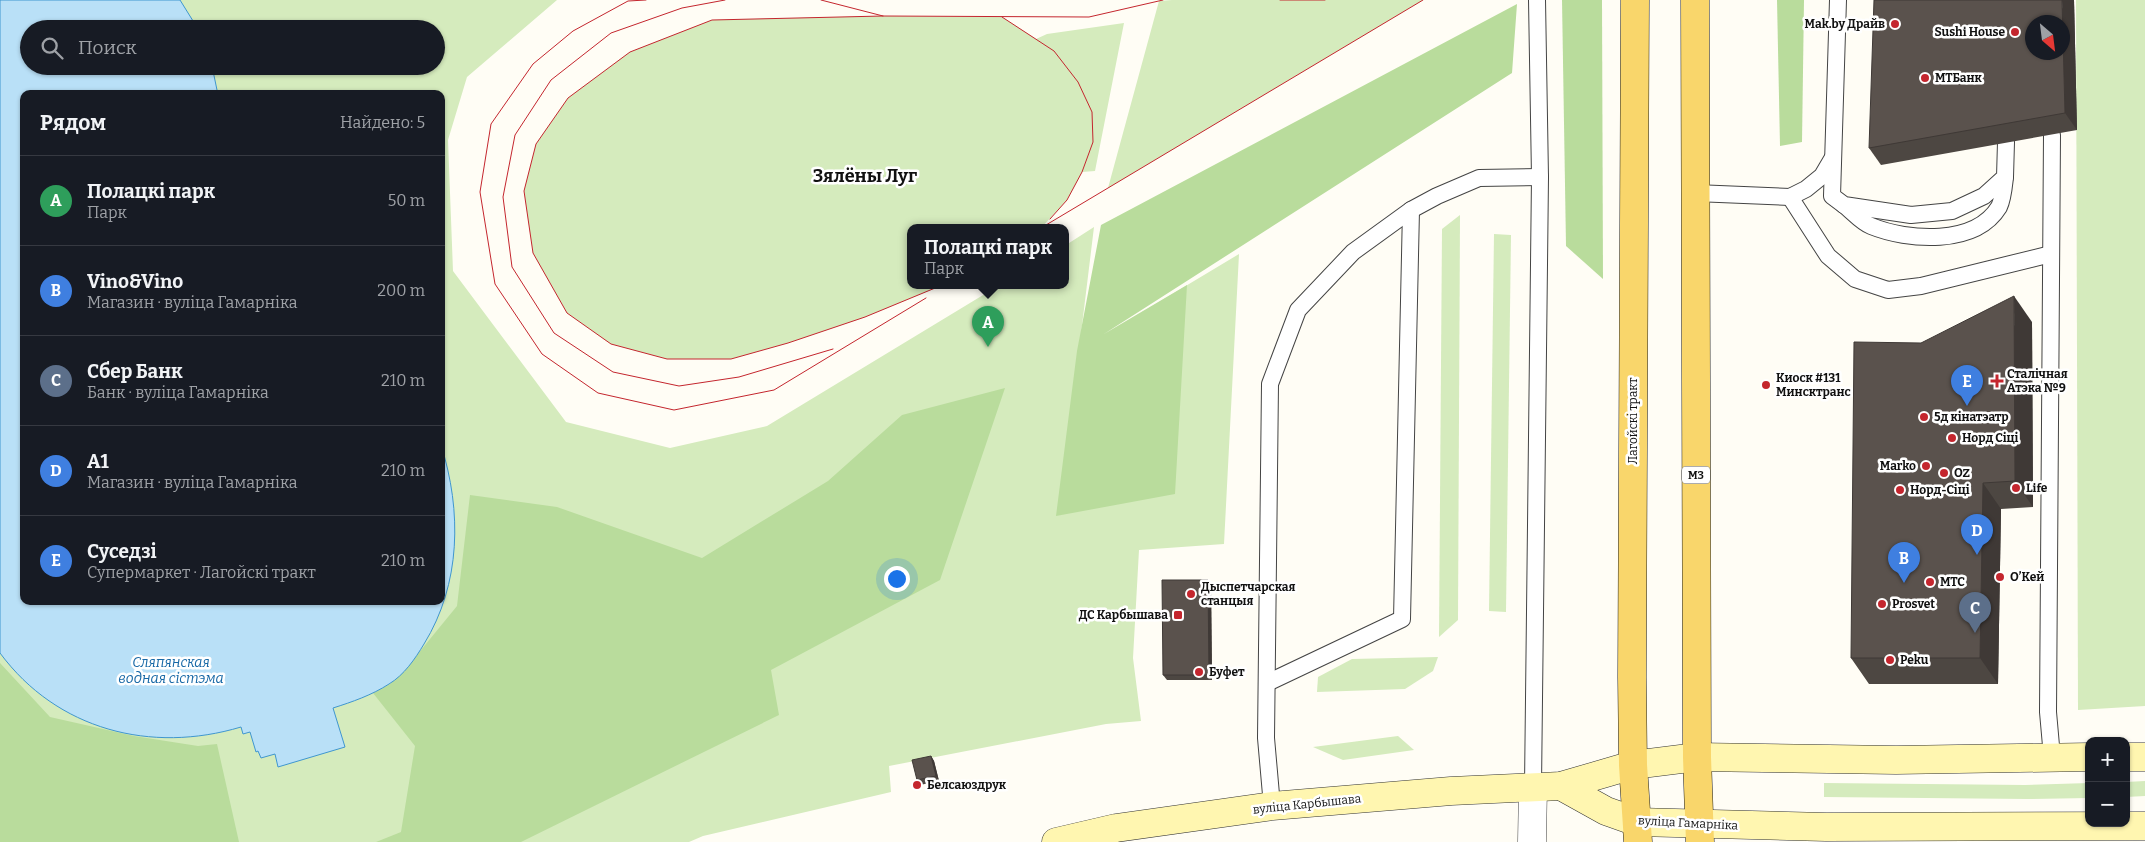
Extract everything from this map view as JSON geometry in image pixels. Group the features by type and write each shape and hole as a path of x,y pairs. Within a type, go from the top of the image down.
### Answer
{"main road":[{"name":"Лагойскі тракт","path":"1635,0 1633,765 1638,832"},
{"name":"М3","path":"1695,0 1697,758 1700,834"},
{"path":"1561,786 1633,765 1697,758 1896,760 2085,757"},
{"path":"2130,757 2145,757"},
{"name":"вуліца Карбышава","path":"1056,842 1116,828 1272,806 1441,792 1561,786"},
{"name":"вуліца Гамарніка","path":"1561,786 1606,811 1638,832 1832,834 1965,827 2145,826"}],"street":[{"path":"1532,842 1533,786"},
{"path":"1943,842 1965,827"}],"lane":[{"path":"1533,786 1540,177 1537,0"},
{"path":"1838,0 1832,196 1869,225 1906,237 1935,238 1964,231 1987,222 2000,205 2005,177 2006,142"},
{"path":"2052,135 2048,712 2052,757"},
{"path":"1696,194 1790,197 1806,189 1822,176 1833,158"},
{"path":"1272,806 1266,738 1270,384 1298,310 1353,252 1411,210 1437,196 1479,178 1540,177"},
{"path":"1844,205 1911,215 1952,211 1984,196 2005,177"},
{"path":"1790,197 1828,256 1855,280 1888,290 1920,286 2051,254"},
{"path":"1267,684 1402,619 1411,210"}],"green space":[{"path":"0,0 557,0 467,77 448,140 453,271 566,422 670,448 767,426 993,289 1069,289 1069,243 1094,227 1079,350 1239,254 1224,544 1139,550 1133,658 1141,721 1106,724 889,766 891,792 703,836 689,842 0,842"},
{"path":"1423,0 1108,188 1159,1"},
{"path":"1562,0 1602,0 1603,279 1566,246"},
{"path":"1777,0 1804,0 1802,142 1780,146"},
{"path":"2076,0 2145,0 2145,706 2078,710"},
{"path":"1517,4 1512,73 1104,334 1187,285 1175,494 1056,516 1077,351 1101,225"},
{"path":"883,16 1002,17 1036,39 1047,34 1124,23 1095,171 1082,172 1067,200 1045,224 907,224 907,289 933,289 865,317 788,343 731,359 667,359 611,344 567,313 533,253 524,191 536,144 568,98 630,52 712,20"},
{"path":"1460,215 1458,620 1439,637 1442,229"},
{"path":"1494,234 1511,235 1506,612 1489,611"},
{"path":"1005,388 940,580 771,670 779,715 521,842 376,842 401,832 415,746 373,693 390,684 403,672 457,606 470,495 557,507 702,558 828,481 902,415"},
{"path":"1438,657 1433,671 1405,689 1317,692 1318,677 1352,659"},
{"path":"0,663 50,717 134,736 198,746 217,744 239,842 0,842"},
{"path":"1398,736 1414,750 1343,760 1313,747"},
{"path":"2145,781 2145,796 2130,797 2130,782"},
{"path":"1824,783 2025,785 2085,783 2085,798 1824,797"}],"water":[{"name":"Сляпянская водная сістэма","path":"0,0 180,0 192,20 20,20 20,75 214,75 217,90 20,90 20,605 442,605 424,644 400,676 376,692 333,708 345,747 278,767 275,754 261,758 258,751 256,752 250,732 243,734 241,727 207,735 173,738 140,736 108,729 78,717 49,701 23,679 0,653"},
{"name":"Сляпянская водная сістэма","path":"445,459 455,521 451,572 445,597"}],"building":[{"path":"1874,0 2062,0 2062,15 2025,15 2025,60 2064,60 2065,113 1869,148"},
{"name":"Норд Сіці","path":"2014,296 2015,481 1983,483 1980,658 1851,658 1854,342 1921,343"},
{"path":"1162,580 1208,580 1209,675 1163,675"},
{"path":"931,756 936,776 917,780 912,760"}],"tram line":[{"path":"646,0 628,1 573,31 533,64 491,124 480,192 495,284 542,354 598,393 674,410 774,390 926,298"},
{"path":"725,0 682,8 611,33 551,80 515,135 503,197 512,267 554,333 613,372 679,386 739,377 833,349"},
{"path":"821,0 883,16 1089,17 1163,0"},
{"path":"1280,0 1325,0"},
{"path":"1048,224 1423,0"},
{"path":"883,16 712,20 630,52 568,98 536,144 524,191 533,253 567,313 611,344 667,359 731,359 788,343 865,317 933,289"},
{"path":"1002,17 1054,51 1078,82 1092,112 1093,142 1082,172 1067,200 1050,219"}],"place":[{"name":"Маk.by Драйв","path":"1895,24"},
{"name":"Sushi House","path":"2015,32"},
{"name":"МТБанк","path":"1925,78"},
{"name":"Полацкі парк","path":"988,347"},
{"name":"Сталічная Атэка №9","path":"1997,381"},
{"name":"Киоск #131 Минсктранс","path":"1766,385"},
{"name":"Суседзі","path":"1967,406"},
{"name":"5д кінатэатр","path":"1924,417"},
{"name":"Норд Сіці","path":"1952,438"},
{"name":"Marko","path":"1926,466"},
{"name":"OZ","path":"1944,473"},
{"name":"Life","path":"2016,488"},
{"name":"Норд-Сіці","path":"1900,490"},
{"name":"A1","path":"1977,555"},
{"name":"ОʼКей","path":"2000,577"},
{"name":"МТС","path":"1930,582"},
{"name":"Vino&Vino","path":"1904,583"},
{"name":"Дыспетчарская станцыя","path":"1191,594"},
{"name":"Prosvet","path":"1882,604"},
{"name":"ДС Карбышава","path":"1178,615"},
{"name":"Сбер Банк","path":"1975,633"},
{"name":"Peku","path":"1890,660"},
{"name":"Буфет","path":"1199,672"},
{"name":"Белсаюздрук","path":"917,785"}],"district":[{"name":"Зялёны Луг","path":"865,176"}]}
